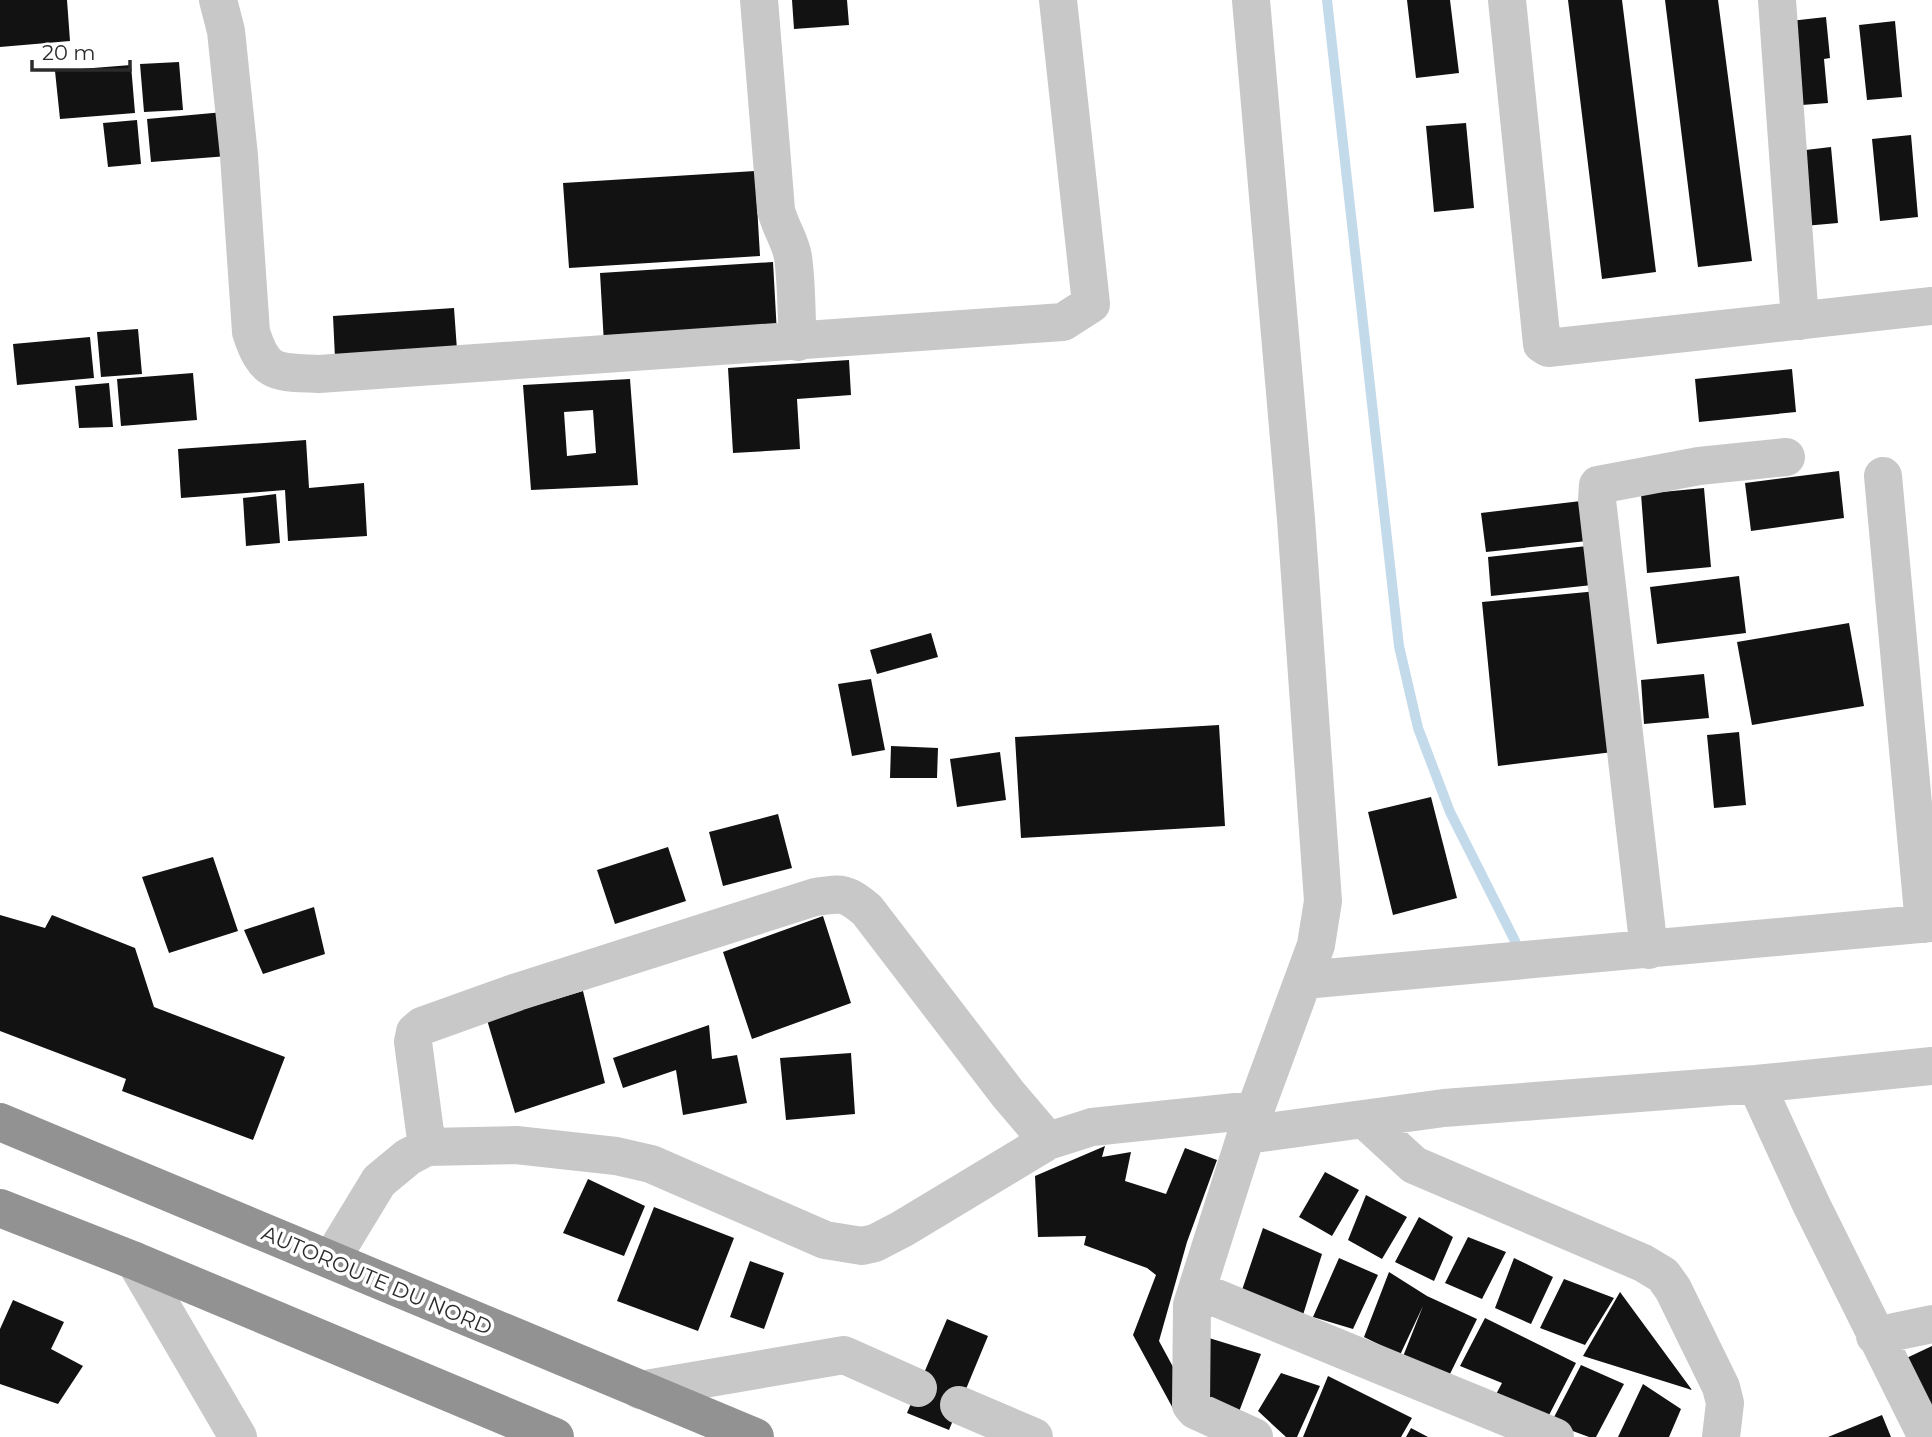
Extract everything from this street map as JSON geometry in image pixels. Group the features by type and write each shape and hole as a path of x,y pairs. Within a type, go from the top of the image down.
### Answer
{"highway":[{"name":"AUTOROUTE DU NORD","path":"0,1122 755,1437"},
{"path":"0,1208 135,1261 555,1437"}],"street":[{"path":"759,0 776,210 793,256 797,342"},
{"path":"218,1 226,31 236,124 251,332 259,357 280,372 319,374 1063,322 1091,304 1058,0"},
{"path":"1251,0 1296,520 1323,901 1316,945 1250,1123 1192,1305 1191,1405 1195,1410 1254,1437"},
{"path":"1507,0 1542,344 1548,348 1932,306"},
{"path":"1777,0 1800,321"},
{"path":"1649,950 1598,513 1598,485 1699,466 1786,457"},
{"path":"1304,980 1928,923 1883,476"},
{"path":"427,1147 413,1042 415,1032 422,1026 666,943 815,897 837,894 849,896 867,910 1008,1094 1048,1141"},
{"path":"331,1260 379,1181 408,1157 427,1147 516,1145 616,1156 651,1164 825,1240 862,1246 902,1229 1048,1141 1092,1127 1364,1119 1444,1108 1756,1084 1932,1066"},
{"path":"1756,1084 1875,1336 1927,1437"},
{"path":"1364,1119 1413,1165 1643,1263 1662,1275 1673,1289 1721,1387 1725,1403 1721,1437"},
{"path":"135,1261 238,1437"},
{"path":"1197,1290 1555,1437"},
{"path":"1875,1336 1932,1324"},
{"path":"640,1390 844,1355 918,1388"},
{"path":"959,1405 1034,1437"}],"building":[{"path":"0,0 67,0 70,41 0,47"},
{"path":"792,0 847,0 849,25 794,29"},
{"path":"1407,0 1450,0 1459,73 1416,78"},
{"path":"1568,0 1622,0 1656,272 1602,279"},
{"path":"1665,0 1718,0 1752,261 1698,267"},
{"path":"1826,17 1830,58 1824,59 1828,103 1789,106 1781,22"},
{"path":"1895,21 1902,97 1867,100 1859,25"},
{"path":"179,62 183,110 144,112 140,64"},
{"path":"131,65 135,113 60,119 55,71"},
{"path":"224,112 228,156 151,162 147,119"},
{"path":"137,120 141,164 108,167 103,123"},
{"path":"1466,123 1474,208 1434,212 1426,126"},
{"path":"1911,135 1918,217 1880,221 1872,139"},
{"path":"1831,147 1838,223 1804,226 1797,151"},
{"path":"755,171 760,256 569,268 563,183"},
{"path":"773,262 777,334 604,344 600,273"},
{"path":"454,308 457,350 335,358 333,316"},
{"path":"138,329 142,374 101,377 97,332"},
{"path":"90,337 94,378 17,385 13,344"},
{"path":"849,360 851,395 797,399 800,449 733,453 728,368"},
{"path":"1792,369 1796,412 1699,422 1695,379"},
{"path":"193,373 197,420 121,426 117,379"},
{"path":"630,379 638,485 531,490 523,385","holes":["593,410 596,453 567,456 564,412"]},
{"path":"109,383 113,427 79,428 75,386"},
{"path":"306,440 309,488 364,483 367,536 288,541 285,490 181,498 178,449"},
{"path":"1839,471 1844,518 1751,531 1745,483"},
{"path":"1704,488 1711,567 1647,573 1641,494"},
{"path":"276,494 280,543 246,546 243,498"},
{"path":"1581,501 1587,541 1486,552 1481,513"},
{"path":"1587,546 1592,585 1491,596 1488,557"},
{"path":"1739,576 1746,633 1657,644 1650,587"},
{"path":"1608,590 1613,752 1498,766 1482,602"},
{"path":"1849,623 1864,706 1752,725 1737,642"},
{"path":"931,633 938,657 877,674 870,650"},
{"path":"1704,674 1709,718 1644,724 1641,680"},
{"path":"871,679 885,750 852,756 838,684"},
{"path":"1219,725 1225,826 1021,838 1015,737"},
{"path":"1739,732 1746,805 1714,808 1707,735"},
{"path":"891,746 938,748 937,778 890,778"},
{"path":"1000,752 1006,800 957,807 950,759"},
{"path":"1431,797 1457,898 1393,915 1368,812"},
{"path":"778,814 792,868 723,886 709,832"},
{"path":"668,847 686,901 615,924 597,870"},
{"path":"213,857 238,931 169,953 142,877"},
{"path":"314,907 325,954 263,974 244,930"},
{"path":"0,915 45,928 52,915 135,948 154,1007 285,1057 253,1140 122,1091 126,1079 0,1031"},
{"path":"823,916 851,1003 752,1039 723,952"},
{"path":"583,991 605,1083 515,1113 487,1020"},
{"path":"709,1025 712,1059 737,1055 747,1103 683,1115 676,1070 623,1088 613,1058"},
{"path":"851,1053 855,1114 786,1120 780,1058"},
{"path":"1105,1146 1102,1157 1131,1152 1125,1181 1166,1194 1185,1148 1217,1160 1187,1242 1159,1341 1185,1389 1176,1414 1133,1335 1156,1275 1147,1268 1084,1245 1086,1236 1038,1237 1035,1176"},
{"path":"1325,1172 1359,1190 1332,1236 1299,1217"},
{"path":"588,1179 645,1206 624,1256 563,1233"},
{"path":"1366,1195 1407,1217 1382,1259 1348,1240"},
{"path":"654,1207 734,1238 698,1331 617,1301"},
{"path":"1419,1217 1453,1237 1434,1281 1395,1262"},
{"path":"1263,1228 1322,1254 1303,1315 1242,1290"},
{"path":"1468,1237 1506,1252 1482,1299 1445,1283"},
{"path":"1339,1258 1378,1275 1353,1329 1313,1317"},
{"path":"1514,1258 1553,1277 1531,1324 1495,1308"},
{"path":"750,1261 784,1273 764,1329 730,1317"},
{"path":"1389,1272 1427,1296 1477,1319 1448,1378 1402,1359 1423,1306 1400,1355 1364,1337"},
{"path":"1564,1279 1614,1298 1585,1345 1540,1328"},
{"path":"1620,1292 1692,1390 1583,1356"},
{"path":"13,1300 64,1322 51,1349 83,1366 58,1404 0,1384 0,1329"},
{"path":"1485,1318 1576,1363 1547,1419 1492,1402 1502,1383 1460,1366"},
{"path":"947,1319 988,1336 949,1430 907,1413"},
{"path":"1209,1338 1261,1354 1237,1417 1191,1393"},
{"path":"1932,1346 1932,1416 1898,1362"},
{"path":"1581,1365 1624,1384 1596,1437 1551,1423"},
{"path":"1281,1373 1320,1386 1297,1437 1286,1437 1258,1411"},
{"path":"1328,1376 1412,1418 1401,1437 1303,1437"},
{"path":"1643,1384 1681,1409 1669,1437 1618,1437"},
{"path":"1882,1415 1891,1437 1828,1437"},
{"path":"1411,1428 1428,1437 1406,1437"}],"waterway":[{"path":"1327,0 1399,646 1418,728 1450,812 1515,941"}]}
